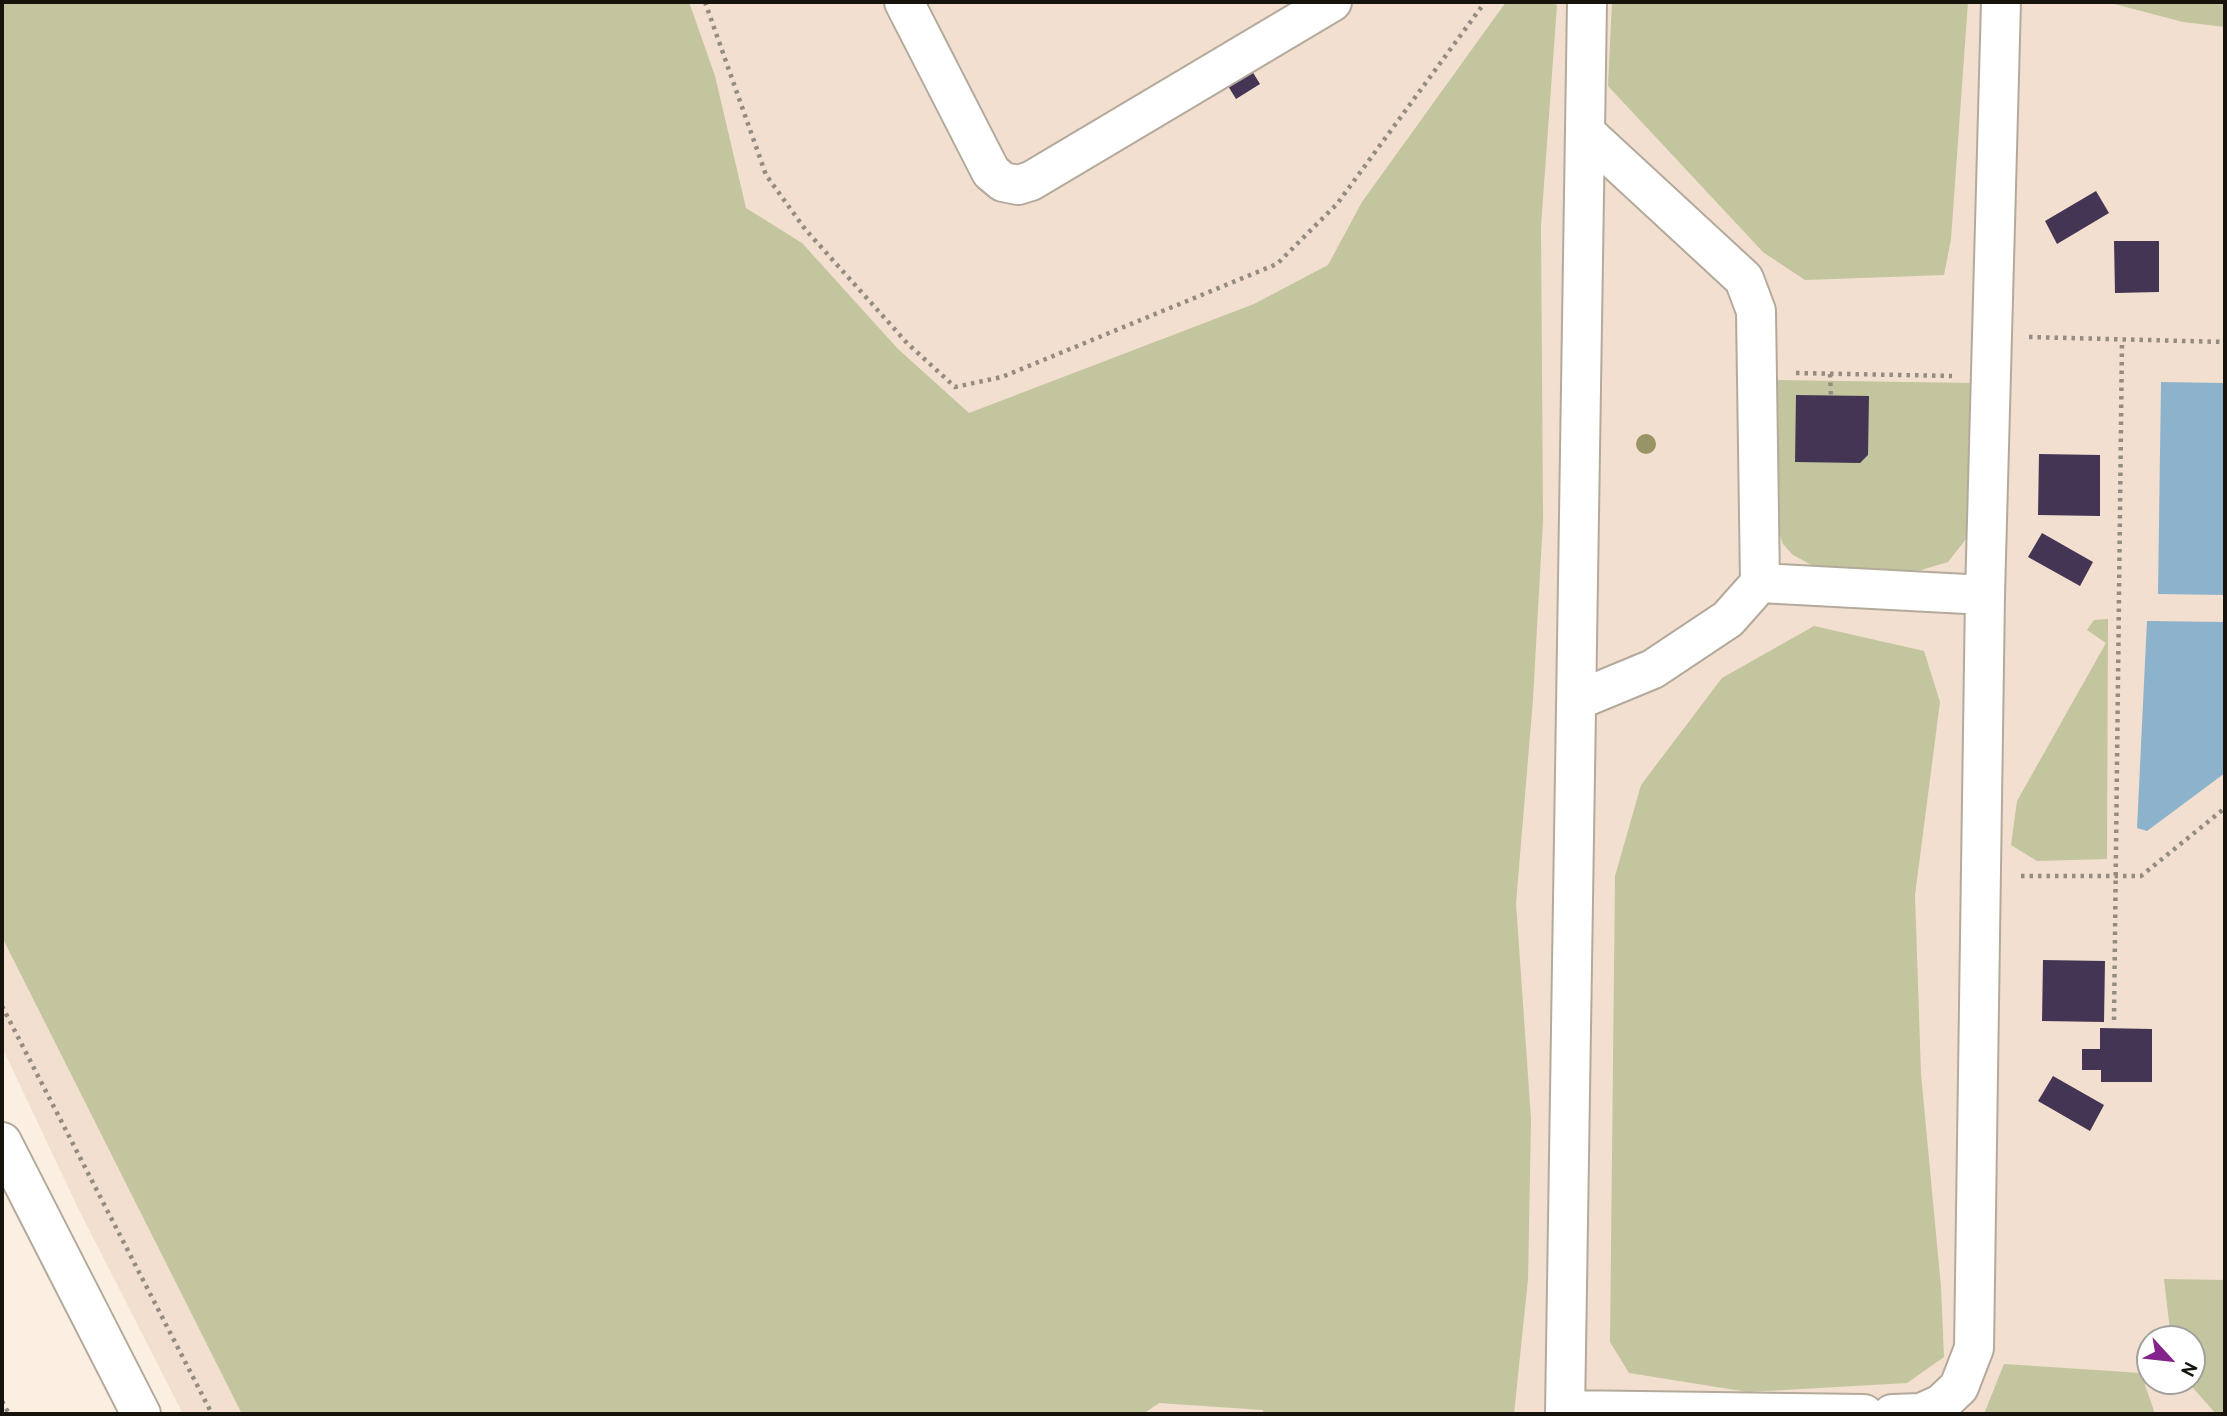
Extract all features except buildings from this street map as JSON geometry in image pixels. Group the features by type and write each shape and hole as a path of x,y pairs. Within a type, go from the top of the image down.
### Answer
{"street":[{"path":"904,2 991,172 1003,182 1018,185 1031,181 1332,2"},
{"path":"1587,2 1565,1412 1864,1414"},
{"path":"1892,1414 1921,1413 1941,1404 1959,1387 1974,1348 1985,596 2001,2"},
{"path":"1578,700 1653,669 1728,619 1760,583 1756,311 1744,279 1586,133"},
{"path":"1760,583 1985,596"},
{"path":"2,1142 141,1414"}],"path":[{"path":"705,2 766,175 805,229 907,343 955,387 1002,377 1277,264 1337,204 1485,2"},
{"path":"1993,336 2225,342"},
{"path":"2114,1020 2122,340"},
{"path":"1757,371 1991,377"},
{"path":"1830,374 1831,396"},
{"path":"1982,875 2115,878 2141,876 2225,808"},
{"path":"2,1006 212,1414"},
{"path":"2,1401 9,1414"}],"shaded area":[{"path":"2,2 2225,2 2225,1414 183,1414 78,1208 2,1047"}],"green space":[{"path":"2,2 689,2 715,76 746,208 802,243 898,349 969,413 1254,304 1328,265 1362,202 1506,2 1551,2 1557,5 1541,226 1543,520 1533,699 1516,903 1531,1119 1528,1279 1514,1414 1263,1414 1263,1410 1159,1403 1143,1414 242,1414 2,937"},
{"path":"1612,2 1968,2 1951,239 1944,275 1805,280 1763,252 1608,86"},
{"path":"2107,2 2225,2 2225,27 2183,22"},
{"path":"1777,380 1974,383 1972,523 1966,539 1948,562 1921,570 1821,570 1793,555 1783,544 1777,526"},
{"path":"2108,619 2107,859 2037,861 2011,845 2017,801 2106,643 2087,630 2094,620"},
{"path":"1814,626 1924,651 1940,702 1915,895 1921,1074 1941,1287 1944,1357 1907,1383 1748,1392 1629,1373 1610,1342 1615,876 1641,785 1722,678"},
{"path":"2164,1279 2225,1280 2225,1414 2216,1414 2199,1395 2206,1395 2206,1325 2169,1325"},
{"path":"2004,1364 2136,1373 2136,1395 2149,1395 2155,1414 1984,1414"}],"water":[{"path":"2161,382 2225,383 2225,595 2158,594"},
{"path":"2147,621 2225,622 2225,773 2147,831 2137,828"}]}
